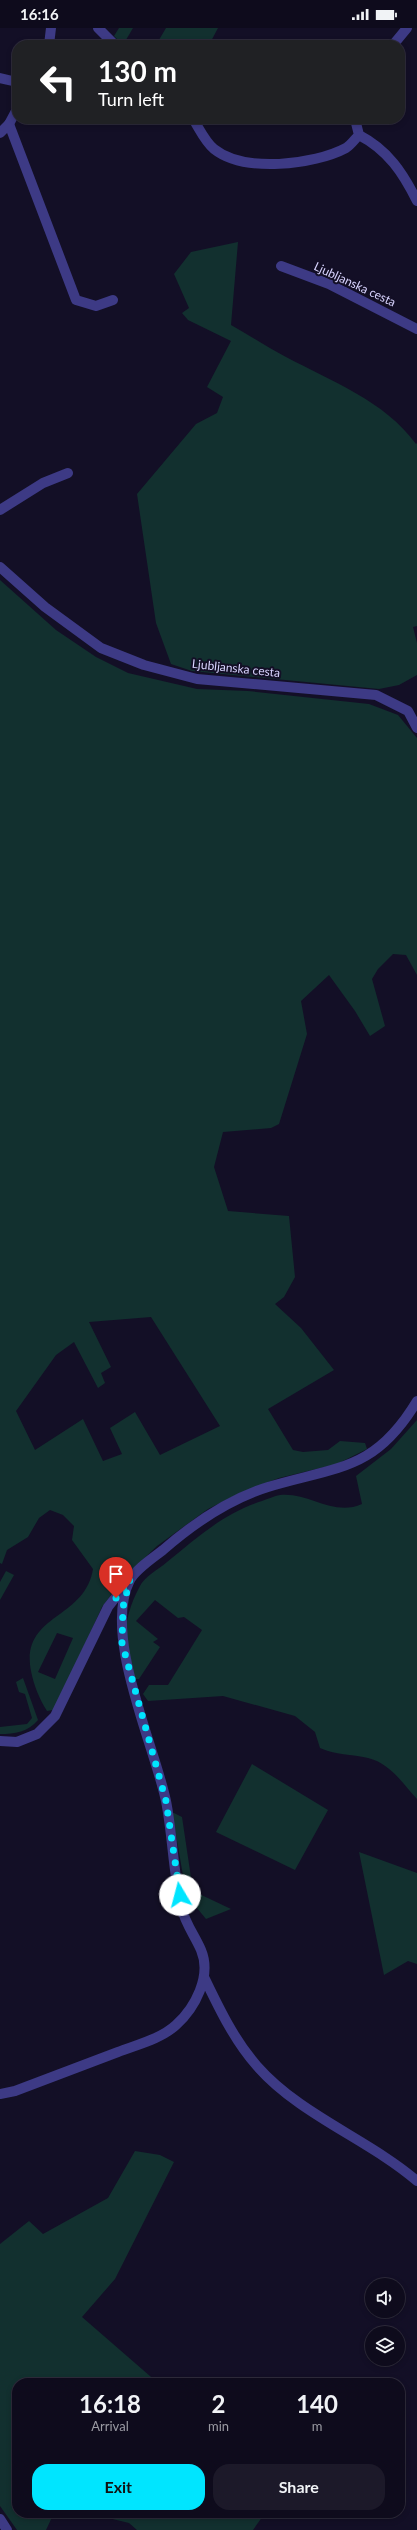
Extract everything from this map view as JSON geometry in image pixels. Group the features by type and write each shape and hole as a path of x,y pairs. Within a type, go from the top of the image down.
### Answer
{"street":[{"path":"50,40 51,28"},
{"path":"98,28 110,40"},
{"path":"397,40 407,28"},
{"path":"0,78 12,81"},
{"path":"0,133 9,124 12,118"},
{"path":"9,124 76,300 96,306 113,300"},
{"path":"196,124 214,149 242,162 274,164 308,160 347,147 359,136"},
{"path":"356,124 359,136"},
{"path":"359,136 374,143 393,160 417,201"},
{"name":"Ljubljanska cesta","path":"281,266 329,284 417,329"},
{"path":"0,510 43,483 68,473"},
{"name":"Ljubljanska cesta","path":"0,567 45,607 101,648 144,665 197,679 376,695 408,711 417,728"},
{"path":"0,1742 17,1742 37,1734 55,1716 108,1607 130,1579 187,1528 209,1514 268,1487 321,1475 351,1464 381,1446 402,1426 417,1401"},
{"path":"0,2094 15,2091 144,2042 175,2026 194,2004 204,1977 203,1953 182,1911 166,1801 122,1643 123,1607 130,1579"},
{"path":"204,1977 221,2012 257,2066 283,2089 335,2126 388,2158 417,2181"},
{"path":"0,2519 7,2530"}],"green space":[{"path":"119,28 133,28 126,40 118,40 114,36"},
{"path":"166,28 218,28 212,40 159,40"},
{"path":"238,242 231,325 279,353 356,393 389,416 416,444 417,443 417,626 413,627 417,643 417,675 399,685 379,689 192,671 171,664 156,623 137,494 196,424 217,413 223,397 207,387 231,341 188,320 182,313 189,308 174,274 191,252"},
{"path":"0,580 56,630 96,657 128,673 197,689 248,691 369,704 398,715 417,738 417,975 406,955 393,954 378,969 372,979 385,1026 370,1036 355,1011 329,975 301,1001 307,1034 279,1124 271,1128 223,1132 214,1167 228,1211 289,1216 295,1277 284,1297 275,1304 301,1328 334,1370 268,1409 293,1450 303,1452 328,1450 340,1441 365,1443 367,1449 337,1464 279,1478 242,1492 208,1509 157,1546 124,1578 102,1607 58,1703 53,1710 47,1711 37,1692 31,1671 30,1652 35,1638 44,1627 67,1609 88,1586 93,1569 72,1540 74,1526 63,1515 50,1510 39,1518 28,1537 7,1550 2,1564 0,1563","holes":["151,1317 220,1426 160,1455 135,1412 110,1428 122,1454 103,1461 83,1419 35,1450 16,1411 56,1355 74,1342 98,1388 105,1383 101,1373 111,1367 89,1322","57,1633 73,1638 55,1679 38,1672"]},
{"path":"417,1420 417,1799 396,1775 383,1764 368,1758 332,1752 320,1748 315,1732 295,1716 223,1696 148,1701 143,1694 149,1685 168,1685 202,1630 184,1617 178,1618 155,1600 136,1621 158,1639 153,1642 160,1647 139,1679 133,1679 129,1667 125,1643 127,1620 134,1598 145,1579 223,1519 248,1506 273,1497 280,1495 291,1495 341,1508 362,1504 356,1476 391,1449"},
{"path":"6,1571 14,1575 0,1600 0,1582"},
{"path":"23,1678 38,1720 26,1730 21,1732 0,1734 0,1727 27,1724 32,1718 25,1694 19,1692 16,1682"},
{"path":"252,1764 328,1810 295,1870 216,1832"},
{"path":"172,1812 182,1817 193,1891 231,1909 206,1919 197,1908 189,1910"},
{"path":"359,1852 417,1873 417,1964 408,1961 384,1975"},
{"path":"135,2151 160,2155 174,2162 115,2279 82,2317 152,2378 12,2378 12,2518 52,2518 46,2530 17,2530 0,2506 0,2244 29,2221 43,2234 108,2198"},
{"path":"108,2518 261,2518 253,2530 137,2530 129,2523"}],"route":[{"path":"116,1598 130,1579 123,1607 122,1643 148,1742 158,1769 166,1801 180,1895"}]}
